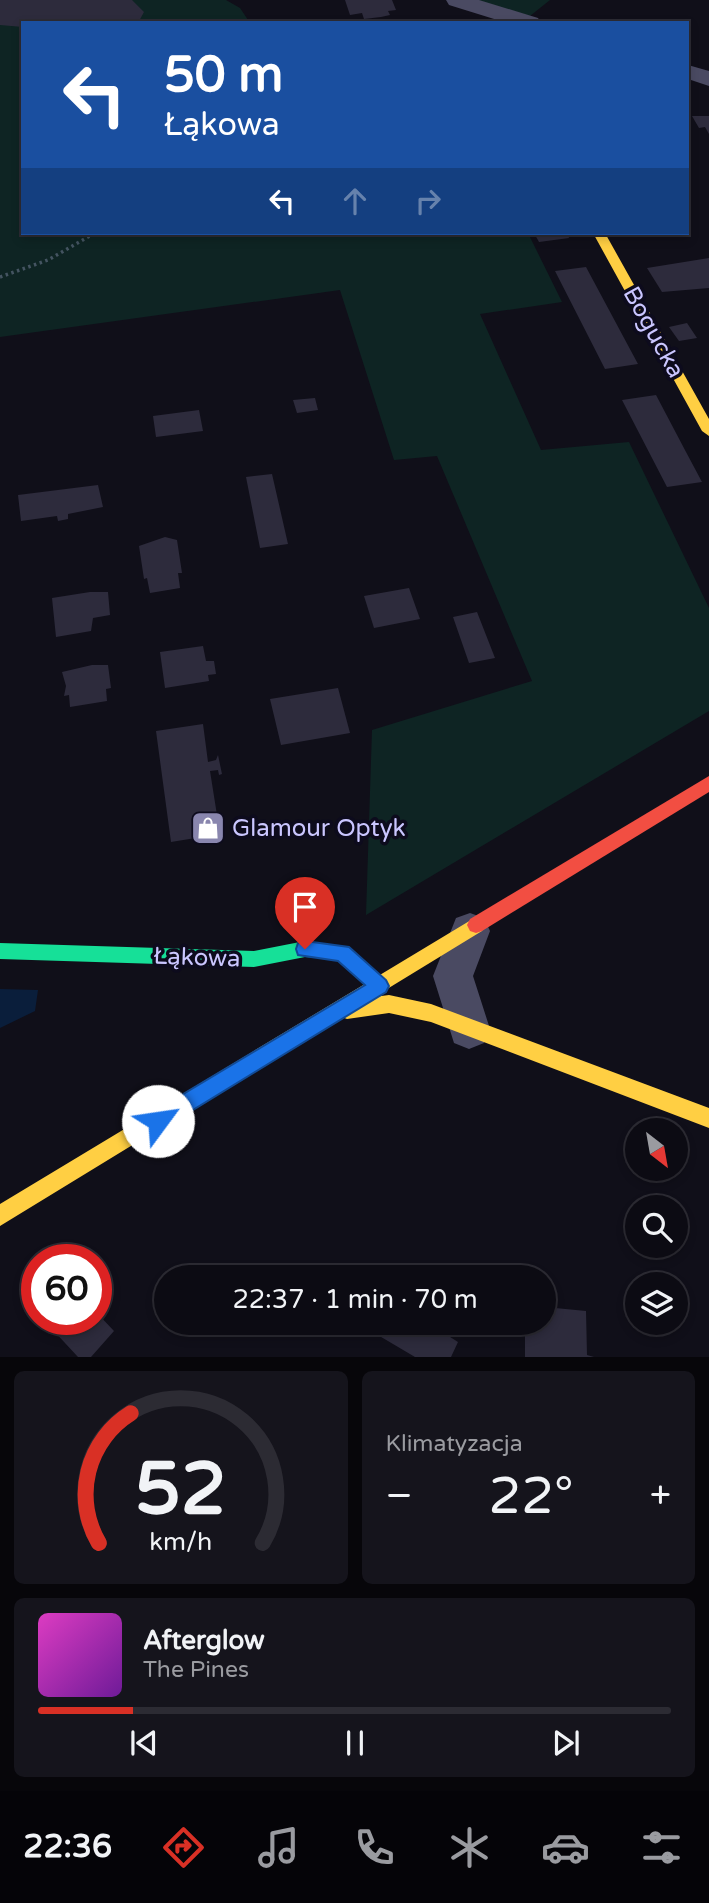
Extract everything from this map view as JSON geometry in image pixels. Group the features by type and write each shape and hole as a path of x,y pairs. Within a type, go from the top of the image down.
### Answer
{"street":[{"path":"457,0 524,21"},
{"path":"689,72 709,79"},
{"name":"Bogucka","path":"601,235 709,431"},
{"path":"0,1216 709,783"},
{"path":"469,1029 453,976 470,931"},
{"name":"Łąkowa","path":"0,951 254,959 305,949 320,950 342,953 379,986"},
{"path":"338,1011 389,1004 430,1013 709,1118"}],"path":[{"path":"0,276 48,260 92,235"}],"green space":[{"path":"0,0 226,0 240,8 249,21 21,21 21,235 529,235 562,302 480,314 541,450 629,442 709,608 709,711 366,915 372,730 532,681 437,456 394,460 340,290 0,337"},
{"path":"476,0 550,0 530,16"}],"water":[{"path":"0,989 38,990 35,1011 0,1028"}],"building":[{"path":"0,0 132,0 144,12 139,21 21,21 21,27 0,25"},
{"path":"345,0 392,0 396,10 388,11 390,15 364,19 362,13 350,15"},
{"path":"692,116 709,116 709,134 705,127 699,128"},
{"path":"535,235 568,235 569,238 539,242"},
{"path":"709,258 709,288 662,292 647,268"},
{"path":"586,267 638,364 605,369 555,271"},
{"path":"687,323 697,338 679,341 669,327"},
{"path":"656,395 702,482 667,487 622,400"},
{"path":"315,398 318,410 297,413 293,400"},
{"path":"199,410 203,431 156,437 153,416"},
{"path":"272,474 288,544 260,548 246,477"},
{"path":"98,485 103,507 68,514 68,519 58,521 57,516 21,521 18,495"},
{"path":"165,537 177,540 182,573 178,573 180,588 150,593 147,578 144,579 139,546"},
{"path":"409,588 420,619 374,628 364,596"},
{"path":"108,592 110,615 93,618 91,631 56,637 52,598"},
{"path":"477,612 495,658 469,663 453,617"},
{"path":"203,646 206,661 214,661 216,674 208,675 209,681 165,688 160,652"},
{"path":"92,665 108,665 111,688 106,689 107,701 70,707 69,695 64,696 66,686 62,672"},
{"path":"338,688 350,733 281,745 270,699"},
{"path":"203,724 208,762 216,760 218,755 222,774 219,775 218,770 210,771 220,834 171,842 156,731"},
{"path":"556,1308 586,1311 587,1355 594,1357 525,1357 525,1335 556,1335"},
{"path":"58,1335 110,1335 91,1357 78,1357"},
{"path":"378,1335 447,1335 458,1342 451,1357 415,1357"}],"traffic: fast":[{"path":"0,951 254,959 305,949 320,950 342,953 379,986"}],"traffic: slow":[{"path":"600,235 709,431"},
{"path":"0,1216 476,925"},
{"path":"347,1010 389,1004 431,1013 709,1118"}],"traffic: jam":[{"path":"476,925 709,783"}],"place":[{"name":"Glamour Optyk","path":"208,828"}],"route":[{"path":"158,1121 379,986 342,953 305,949"}]}
